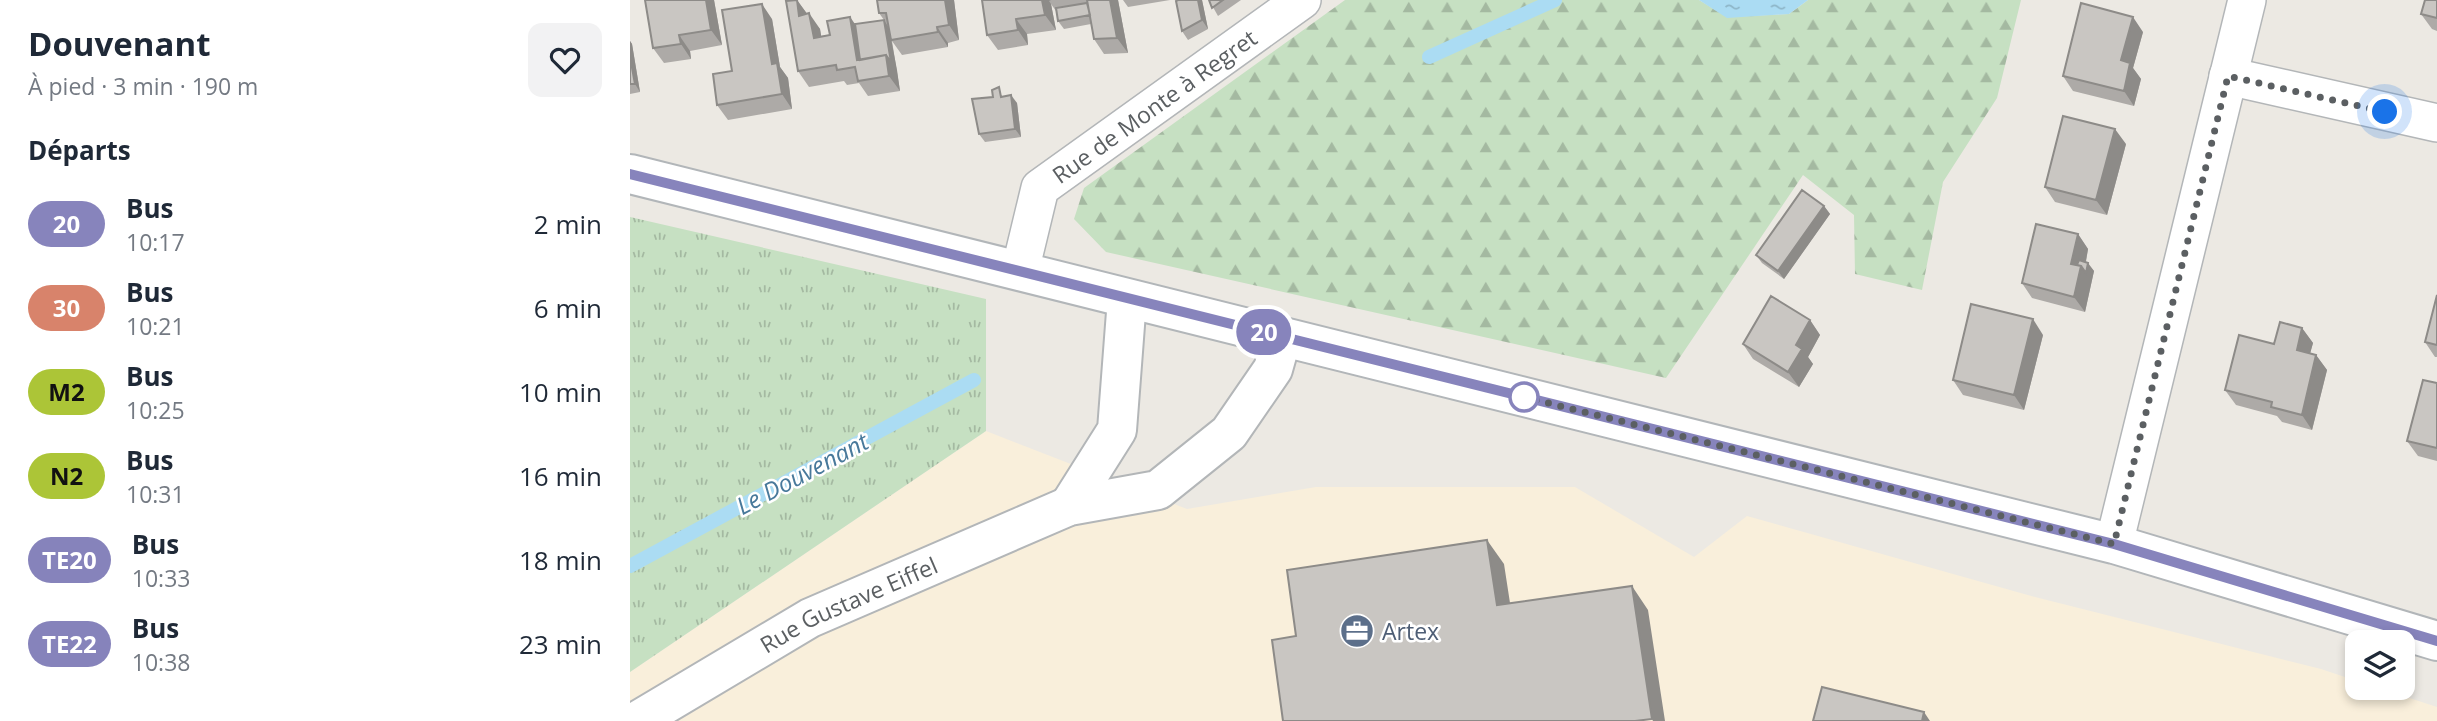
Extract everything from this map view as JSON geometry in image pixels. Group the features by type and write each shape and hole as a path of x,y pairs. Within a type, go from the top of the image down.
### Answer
{"main road":[{"path":"630,174 2114,544 2437,641"},
{"path":"1069,506 1117,430 1126,299"},
{"name":"Rue Gustave Eiffel","path":"637,721 810,618 1069,506 1158,490 1229,433 1273,369 1282,337"}],"street":[{"name":"Rue de Monte à Regret","path":"1020,271 1040,188 1302,0"},
{"path":"2114,544 2247,0"},
{"path":"2228,76 2437,123"}],"shaded area":[{"path":"986,431 1187,509 1316,487 1575,487 1694,557 1747,516 2035,597 2321,669 2345,677 2345,700 2415,700 2437,707 2437,721 630,721 630,672"}],"green space":[{"path":"1345,0 1699,0 1727,17 1789,14 1808,0 2021,0 1997,98 1943,182 1922,290 1855,274 1854,215 1803,175 1666,378 1106,252 1074,219 1084,188"},
{"path":"630,217 986,299 986,431 630,672"}],"water":[{"path":"1699,0 1808,0 1789,14 1727,18"}],"building":[{"path":"645,0 706,0 711,30 679,35 681,44 653,48"},
{"path":"797,0 799,16 809,13 814,38 830,35 827,21 850,17 857,60 886,55 889,76 858,81 855,67 837,70 836,65 798,71 786,1"},
{"path":"877,0 945,0 949,25 937,27 938,32 891,40 886,13 879,13"},
{"path":"982,0 1042,0 1045,15 1016,19 1018,30 987,35"},
{"path":"1087,0 1110,0 1117,38 1094,39"},
{"path":"1198,0 1202,20 1182,31 1176,1"},
{"path":"1209,0 1223,0 1212,8"},
{"path":"2425,0 2437,0 2437,18 2421,14"},
{"path":"1087,3 1090,15 1058,21 1056,8"},
{"path":"2081,3 2133,17 2121,60 2130,63 2124,91 2063,76"},
{"path":"762,4 772,64 777,63 782,94 717,105 713,74 732,71 722,10"},
{"path":"884,20 891,62 886,55 860,60 855,24"},
{"path":"630,57 635,84 630,84"},
{"path":"999,87 1001,97 1011,95 1015,129 979,134 972,99 993,97 992,90"},
{"path":"2063,116 2115,129 2096,200 2045,187"},
{"path":"1802,190 1824,206 1778,271 1756,255"},
{"path":"2036,224 2078,234 2071,264 2081,266 2074,297 2022,283"},
{"path":"2079,260 2088,263 2086,273 2077,265"},
{"path":"2437,295 2437,345 2425,342"},
{"path":"1771,296 1810,320 1796,345 1802,349 1788,372 1743,344"},
{"path":"1971,304 2033,319 2014,395 1953,380"},
{"path":"2280,322 2302,328 2297,350 2316,355 2302,415 2271,407 2272,402 2225,390 2239,335 2274,344"},
{"path":"2423,380 2437,383 2437,448 2407,441"},
{"path":"1487,540 1497,605 1632,586 1652,719 1283,721 1272,640 1296,636 1287,570"},
{"path":"1822,687 1924,712 1922,721 1813,721"}],"waterway":[{"name":"Le Douvenant","path":"1429,57 1555,0"},
{"name":"Le Douvenant","path":"630,566 974,380"}],"bus line":[{"name":"20","path":"630,174 2114,544 2437,641"}],"place":[{"name":"Artex","path":"1357,631"}],"route":[{"path":"1524,397 2114,544 2228,76 2385,112"}]}
